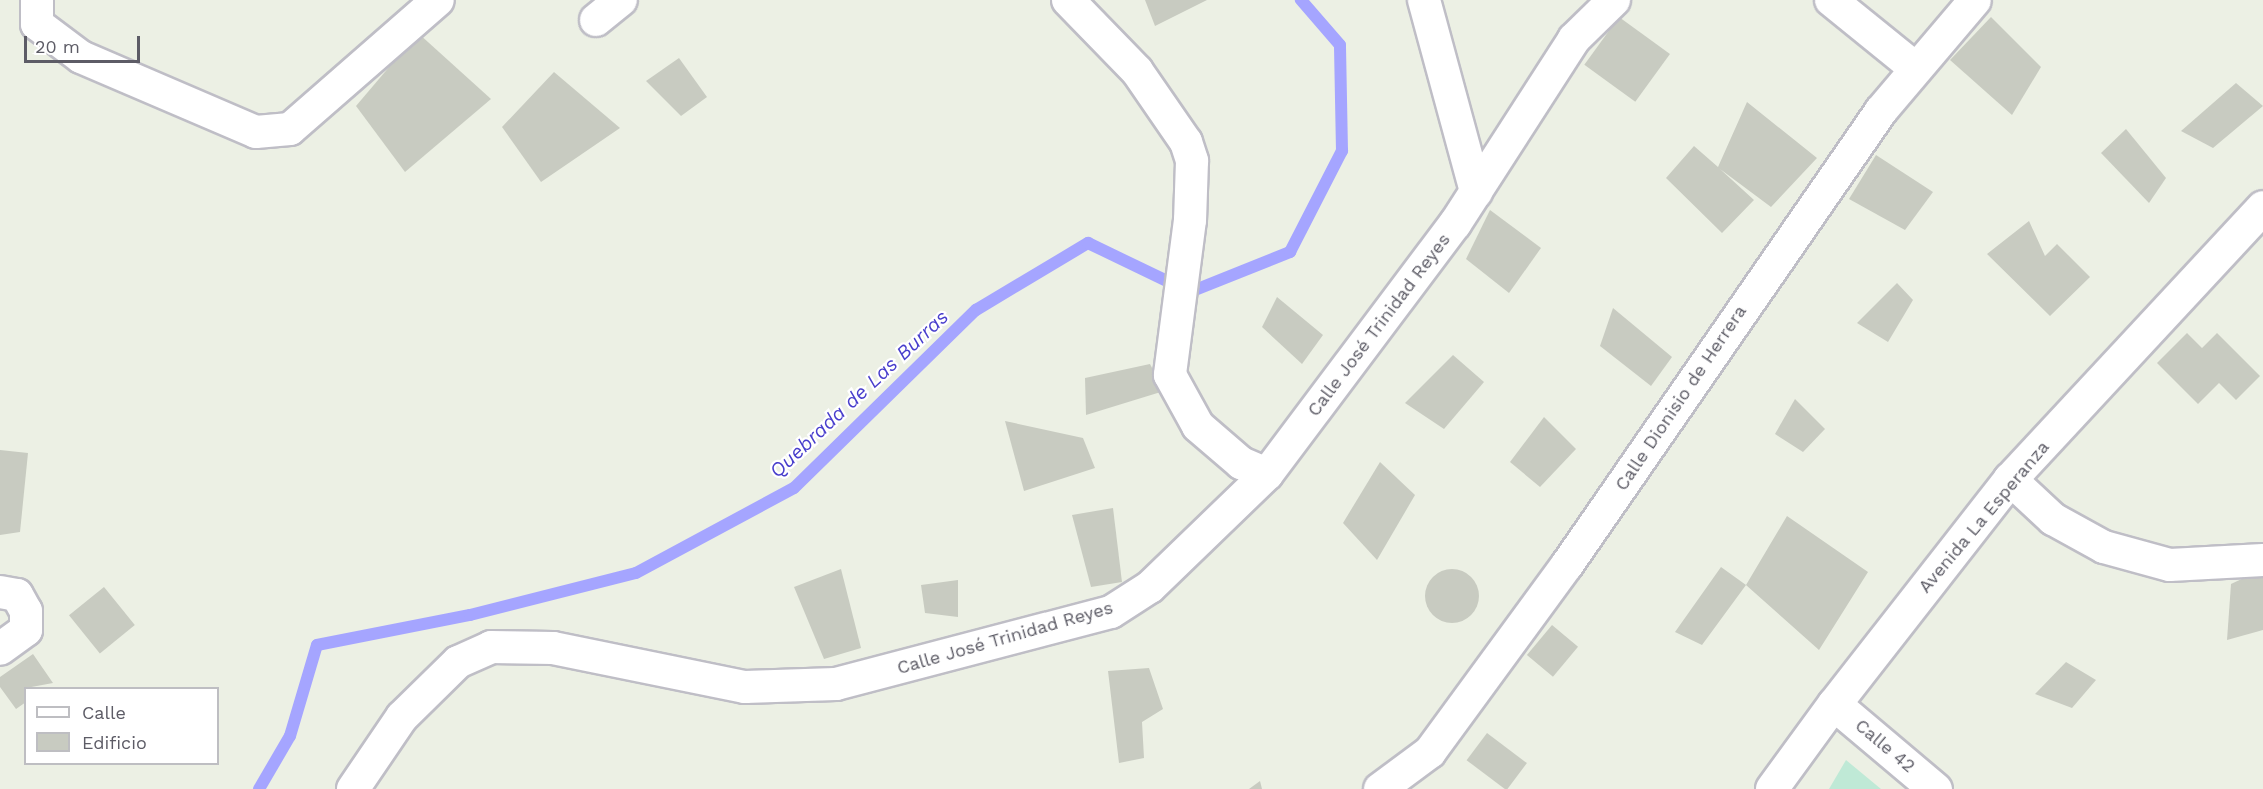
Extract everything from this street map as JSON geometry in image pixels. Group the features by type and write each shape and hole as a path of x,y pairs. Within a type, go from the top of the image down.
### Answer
{"street":[{"path":"37,0 37,24 73,52 198,112 256,132 290,129 438,0"},
{"path":"597,21 621,0"},
{"path":"1068,0 1137,71 1186,142 1192,162 1190,220 1176,303 1170,375 1179,397 1198,426 1241,463 1267,474"},
{"path":"1424,0 1476,192"},
{"name":"Calle José Trinidad Reyes","path":"353,789 402,717 458,662 491,647 553,648 745,687 836,684 1111,612 1150,587 1267,474 1476,192 1574,39 1614,0"},
{"path":"1831,0 1915,68"},
{"name":"Calle Dionisio de Herrera","path":"1380,789 1430,752 1915,68 1975,0"},
{"name":"Avenida La Esperanza","path":"1772,789 1834,704 2010,479 2263,207"},
{"path":"2010,479 2053,519 2104,547 2170,565 2263,560"},
{"path":"0,592 17,595 26,610 26,630 0,649"},
{"name":"Calle 42","path":"1834,704 1935,789"}],"green space":[{"path":"1846,760 1881,789 1829,789"}],"building":[{"path":"1145,0 1207,0 1155,26"},
{"path":"1619,17 1670,54 1635,102 1584,65"},
{"path":"1991,17 2041,67 2012,115 1950,60"},
{"path":"418,33 491,99 405,172 356,106"},
{"path":"679,58 707,97 681,116 646,81"},
{"path":"554,72 620,128 541,182 502,127"},
{"path":"2236,83 2263,106 2213,148 2181,131"},
{"path":"1747,102 1817,158 1771,207 1720,169 1754,200 1722,233 1666,178 1694,146 1718,167"},
{"path":"2126,129 2166,178 2149,203 2101,153"},
{"path":"1876,155 1933,192 1905,230 1849,199"},
{"path":"1490,210 1541,248 1509,293 1466,259"},
{"path":"2029,221 2045,256 2057,244 2090,277 2050,316 1987,254"},
{"path":"1897,283 1913,300 1888,342 1857,323"},
{"path":"1277,297 1323,335 1302,364 1262,327"},
{"path":"1613,308 1672,357 1651,386 1600,346"},
{"path":"2187,333 2202,348 2217,333 2260,376 2236,400 2219,383 2198,404 2157,363"},
{"path":"1453,355 1484,382 1444,429 1405,403"},
{"path":"1150,364 1164,391 1086,415 1085,378"},
{"path":"1795,399 1825,429 1803,452 1775,434"},
{"path":"1544,417 1576,449 1540,487 1510,462"},
{"path":"1005,421 1083,438 1095,468 1024,491"},
{"path":"0,450 28,453 20,532 0,535"},
{"path":"1380,462 1415,495 1377,560 1343,523"},
{"path":"1113,508 1122,582 1091,587 1072,515"},
{"path":"1787,516 1868,572 1819,650 1746,585"},
{"path":"1721,567 1746,585 1702,645 1675,632"},
{"path":"841,569 861,648 824,659 794,587"},
{"path":"1447,569 1457,569 1467,573 1475,581 1479,596 1475,611 1467,619 1457,623 1447,623 1437,619 1429,611 1425,601 1425,591 1429,581 1437,573"},
{"path":"2263,569 2263,630 2227,640 2231,584"},
{"path":"958,580 958,617 925,613 921,585"},
{"path":"104,587 135,625 100,653 69,615"},
{"path":"1552,625 1578,647 1553,677 1527,655"},
{"path":"33,654 53,683 24,687 24,703 16,709 0,687 0,677"},
{"path":"2066,662 2096,680 2072,708 2035,694"},
{"path":"1149,668 1163,709 1142,722 1144,758 1119,763 1108,671"},
{"path":"1487,733 1527,763 1507,789 1505,789 1467,760"},
{"path":"1260,781 1262,789 1249,789"}],"waterway":[{"name":"Quebrada de Las Burras","path":"259,789 290,736 317,645 470,615 636,573 794,488 976,310 1088,243 1190,292 1290,252 1342,151 1340,45 1301,0"}]}
